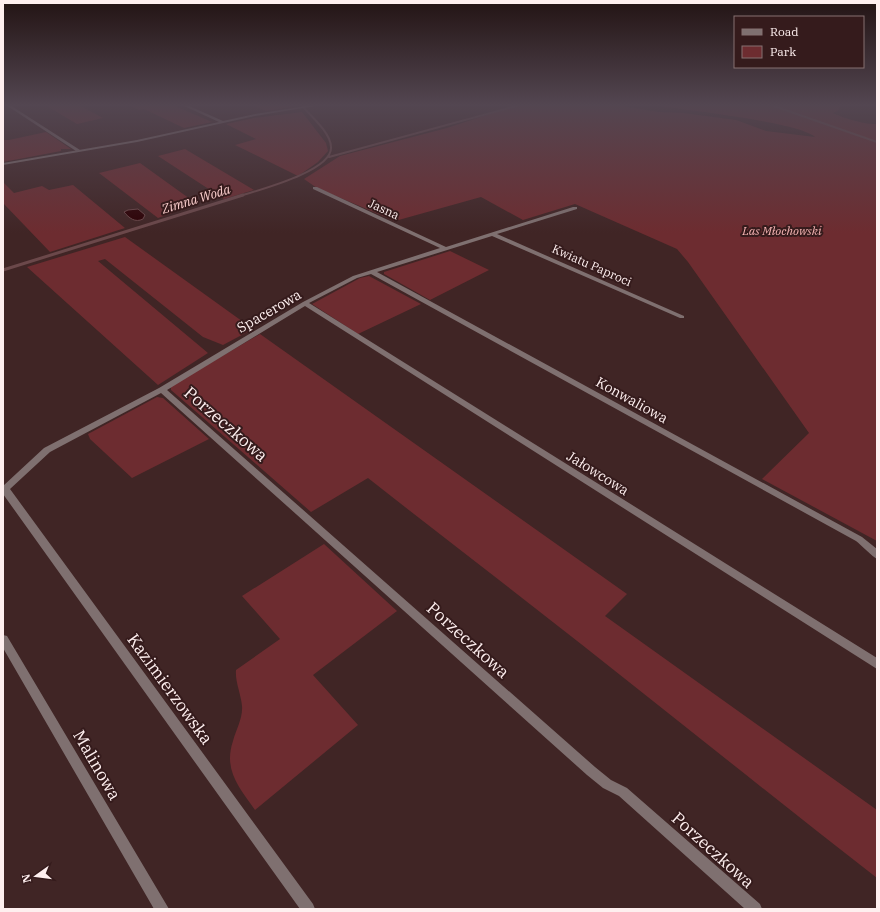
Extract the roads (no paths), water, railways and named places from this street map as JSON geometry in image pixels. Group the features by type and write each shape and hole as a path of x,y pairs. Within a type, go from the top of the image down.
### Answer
{"street":[{"path":"74,148 78,150"},
{"path":"3,164 94,148"},
{"name":"Jasna","path":"315,188 444,248"},
{"name":"Spacerowa","path":"4,490 47,450 162,390 305,303 355,277 575,208"},
{"name":"Kwiatu Paproci","path":"492,234 682,317"},
{"name":"Konwaliowa","path":"372,272 859,539 871,548 877,555"},
{"name":"Jałowcowa","path":"305,303 877,664"},
{"name":"Porzeczkowa","path":"162,390 590,771 607,784 623,792 755,909"},
{"name":"Kazimierzowska","path":"4,490 308,909"},
{"name":"Malinowa","path":"3,639 162,909"}],"waterway":[{"name":"Zimna Woda","path":"240,196 277,184 308,171 320,164 328,156 331,148"},
{"path":"329,157 364,148"},
{"name":"Zimna Woda","path":"3,270 243,195"}],"park label":[{"name":"Las Młochowski","path":"782,230"}]}
